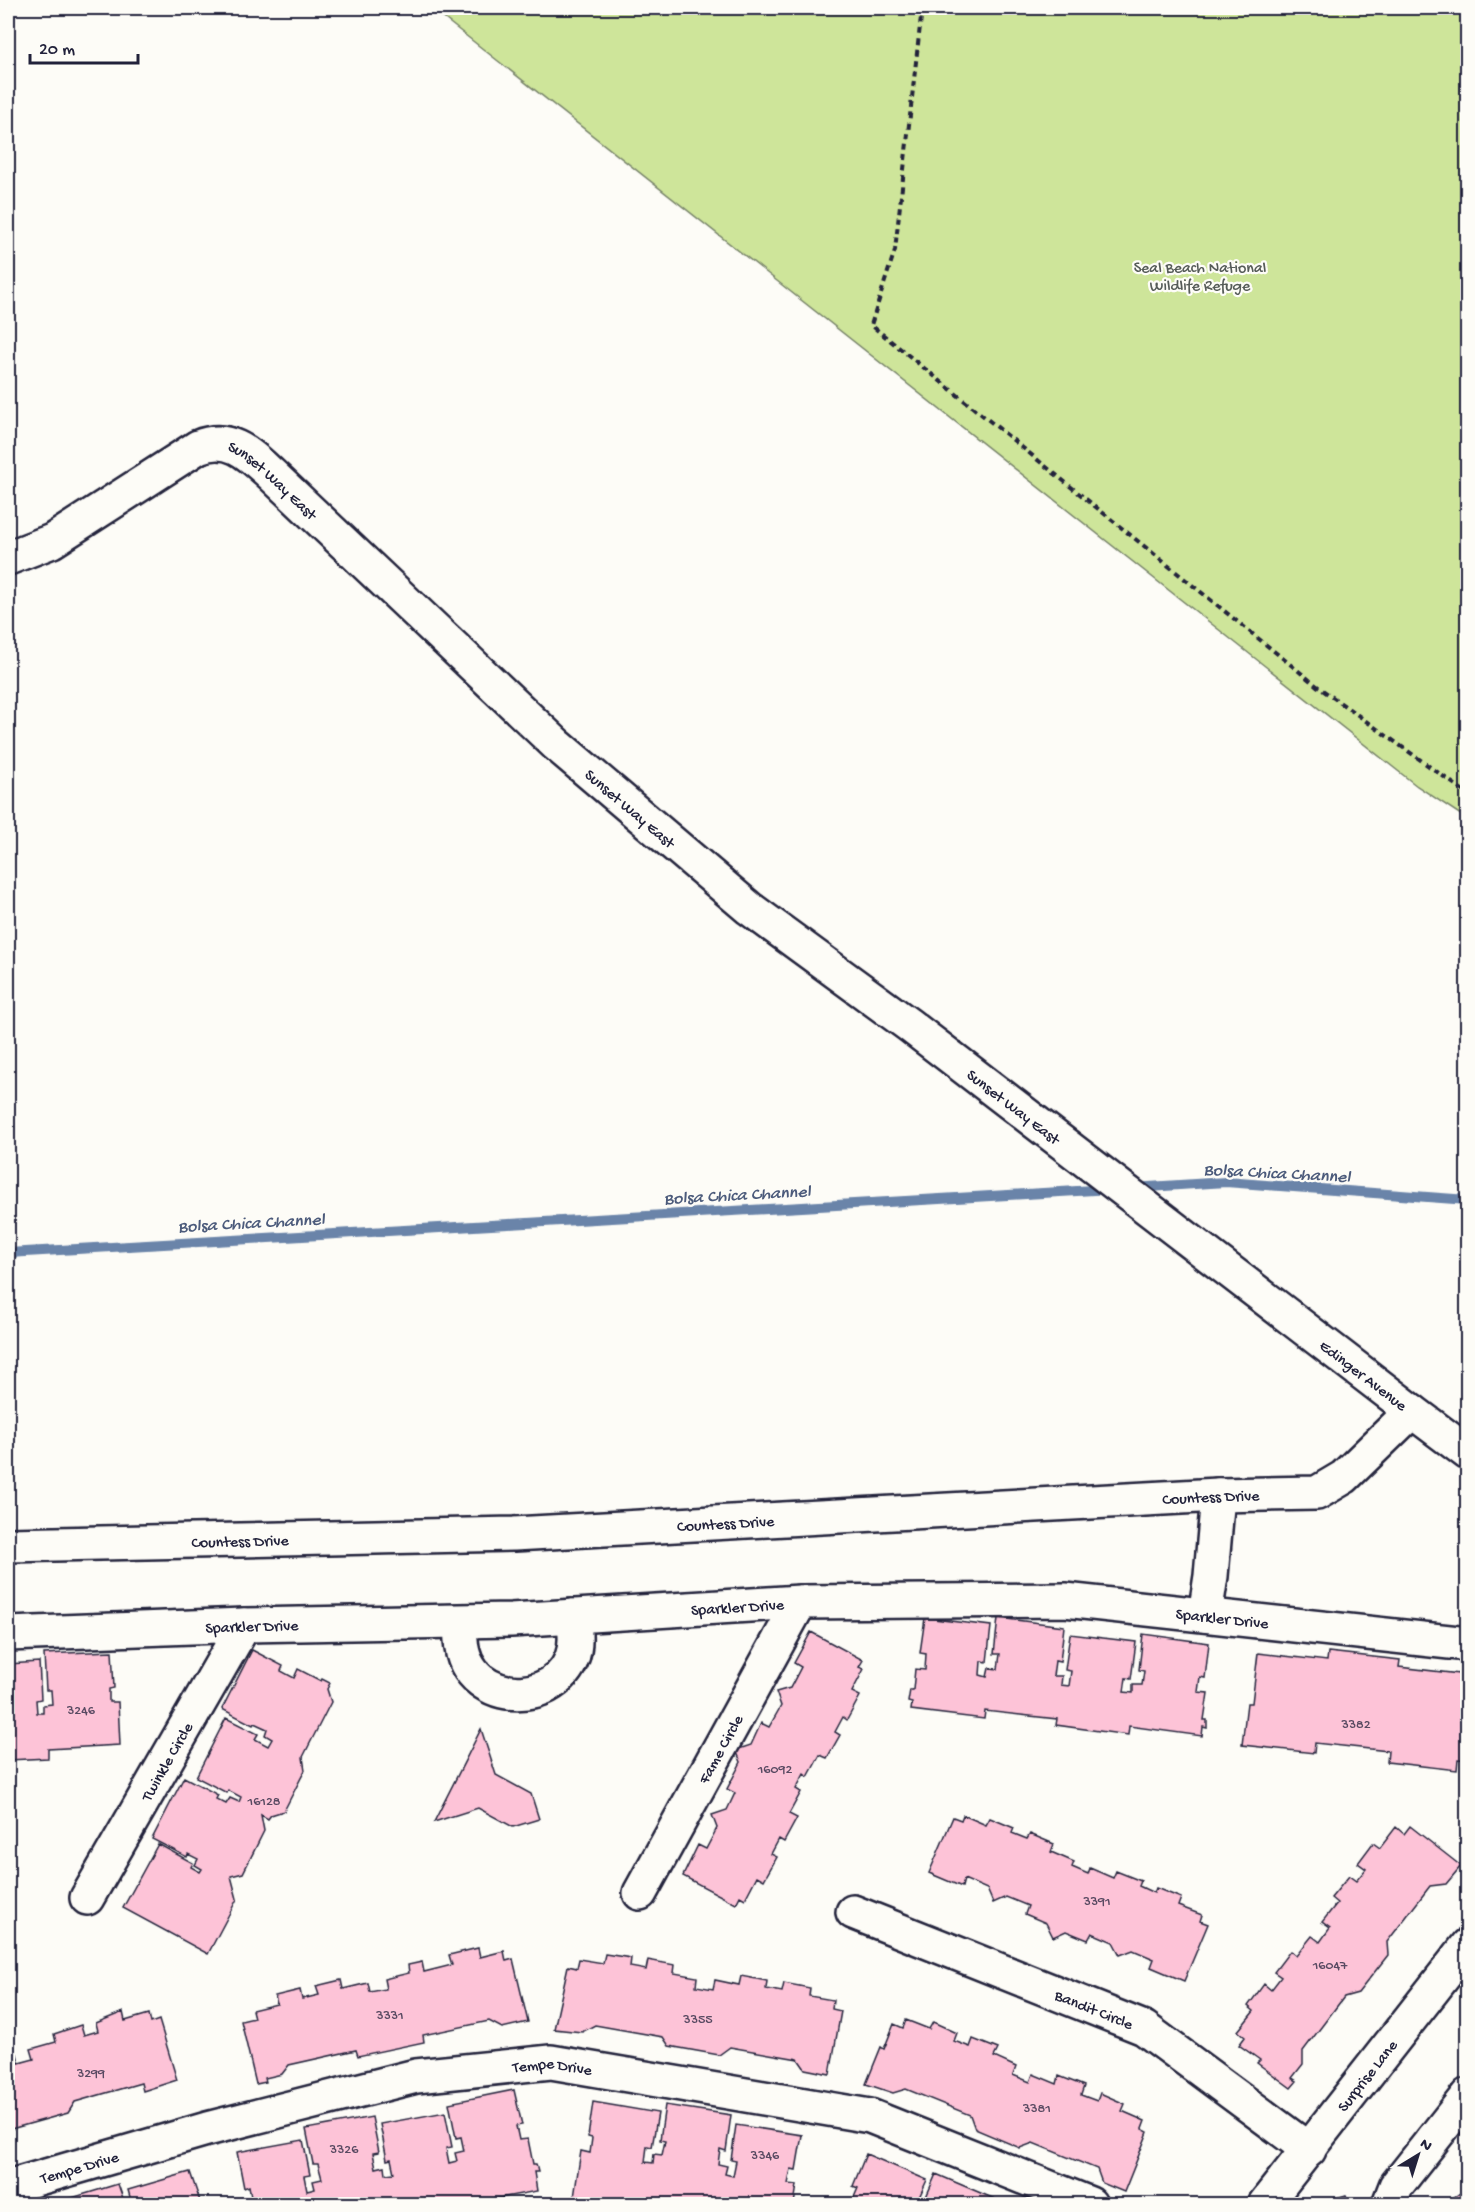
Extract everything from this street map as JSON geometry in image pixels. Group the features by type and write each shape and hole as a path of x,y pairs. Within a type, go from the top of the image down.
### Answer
{"street":[{"name":"Sunset Way East","path":"8,558 52,541 198,447 218,442 239,448 280,483 557,745 749,908 909,1025 1260,1295"},
{"name":"Edinger Avenue","path":"1260,1295 1467,1453"},
{"name":"Countess Drive","path":"8,1545 514,1534 1218,1495 1317,1493 1344,1477 1412,1411"},
{"path":"1205,1615 1218,1495"},
{"name":"Sparkler Drive","path":"8,1634 244,1625 462,1622 800,1602 1065,1600 1467,1644"},
{"name":"Fame Circle","path":"640,1893 800,1602"},
{"path":"462,1622 461,1641 466,1660 477,1676 492,1688 511,1694 531,1693 549,1685 564,1672 573,1654 576,1635 572,1616"},
{"name":"Twinkle Circle","path":"87,1898 244,1625"},
{"name":"Bandit Circle","path":"853,1912 1144,2028 1309,2150"},
{"name":"Surprise Lane","path":"1265,2205 1467,1945"},
{"name":"Tempe Drive","path":"8,2187 207,2129 416,2076 551,2062 870,2116 1090,2205"},
{"path":"1389,2205 1395,2186 1467,2096"}],"path":[{"path":"922,8 895,250 872,325 1317,686 1467,794"}],"green space":[{"name":"Seal Beach National Wildlife Refuge","path":"431,8 1467,8 1467,819 1417,786"}],"building":[{"path":"925,1618 991,1626 987,1662 981,1661 980,1675 987,1677 989,1668 998,1669 1000,1654 994,1654 998,1618 1064,1626 1060,1662 1055,1661 1053,1676 1062,1676 1061,1685 1069,1686 1071,1671 1065,1670 1070,1634 1136,1642 1131,1679 1126,1678 1124,1692 1133,1693 1133,1685 1142,1685 1144,1671 1139,1670 1143,1634 1209,1643 1205,1678 1200,1677 1198,1692 1208,1693 1204,1720 1207,1720 1207,1728 1203,1727 1202,1736 1129,1726 1128,1735 1056,1725 1057,1719 985,1711 984,1719 911,1710 912,1703 908,1702 910,1690 913,1690 915,1669 925,1670 926,1654 920,1653"},
{"path":"811,1632 863,1660 859,1667 864,1669 852,1692 860,1696 847,1720 843,1717 835,1732 840,1735 827,1758 820,1755 808,1777 804,1774 796,1789 801,1792 789,1814 797,1818 784,1842 779,1839 771,1854 777,1857 764,1880 757,1876 745,1899 740,1896 736,1904 683,1876 698,1845 706,1849 717,1828 712,1815 727,1810 735,1793 727,1789 741,1762 736,1750 751,1745 761,1723 769,1727 781,1706 776,1692 790,1688 801,1667 794,1663"},
{"path":"252,1650 283,1666 281,1671 294,1678 298,1669 330,1683 327,1689 331,1702 303,1757 305,1770 284,1811 271,1815 268,1819 261,1815 264,1831 243,1873 231,1876 237,1899 208,1954 123,1908 158,1844 193,1863 191,1867 200,1872 202,1869 195,1865 198,1859 188,1854 187,1857 152,1839 184,1777 218,1795 216,1799 226,1804 230,1798 239,1802 241,1797 228,1790 227,1793 196,1777 226,1718 258,1734 255,1739 268,1746 272,1739 265,1735 267,1729 254,1723 253,1725 222,1709"},
{"path":"112,1651 114,1688 109,1689 109,1702 118,1702 120,1745 48,1749 48,1758 8,1760 8,1664 39,1662 41,1699 36,1700 37,1713 43,1713 43,1705 52,1704 51,1690 46,1690 44,1654"},
{"path":"1328,1652 1400,1660 1399,1667 1468,1675 1468,1760 1458,1759 1457,1770 1387,1762 1388,1751 1315,1743 1314,1753 1242,1745 1247,1703 1252,1703 1258,1653 1327,1661"},
{"path":"481,1729 496,1775 531,1794 539,1819 513,1827 478,1808 434,1822"},
{"path":"963,1815 986,1825 990,1818 1014,1828 1012,1833 1027,1839 1030,1834 1054,1844 1051,1852 1074,1862 1072,1867 1088,1874 1090,1868 1113,1878 1116,1871 1141,1881 1139,1886 1154,1893 1156,1888 1181,1898 1178,1906 1202,1915 1200,1921 1208,1924 1184,1981 1151,1967 1154,1959 1133,1950 1120,1955 1113,1942 1092,1933 1088,1940 1066,1931 1053,1937 1046,1923 1025,1914 1028,1906 1006,1897 993,1903 987,1889 964,1879 962,1887 929,1873 953,1817 961,1820"},
{"path":"1410,1826 1461,1866 1446,1884 1430,1886 1387,1942 1388,1955 1358,1993 1344,1997 1303,2051 1303,2064 1292,2078 1297,2081 1291,2088 1257,2063 1260,2060 1239,2045 1245,2037 1238,2031 1254,2011 1248,2006 1264,1984 1271,1990 1281,1977 1274,1972 1290,1951 1296,1956 1312,1936 1320,1942 1330,1928 1322,1922 1337,1903 1331,1898 1349,1876 1356,1881 1366,1869 1358,1863 1373,1843 1380,1848 1396,1827 1404,1834"},
{"path":"478,1948 480,1957 504,1951 506,1961 513,1959 528,2022 502,2028 489,2021 423,2035 424,2042 358,2056 356,2050 289,2065 282,2074 265,2078 266,2082 256,2084 241,2021 254,2018 252,2010 277,2004 275,1996 300,1990 302,1999 319,1995 316,1986 341,1980 343,1989 368,1983 370,1992 386,1989 384,1979 409,1973 408,1965 422,1962 424,1972 452,1965 449,1955"},
{"path":"605,1954 631,1958 630,1967 646,1970 648,1960 675,1965 674,1973 697,1977 696,1986 713,1989 715,1980 739,1985 741,1976 767,1981 766,1989 782,1992 784,1983 810,1988 809,1996 833,2000 832,2009 841,2011 830,2074 805,2069 798,2059 730,2047 719,2055 669,2046 663,2037 595,2025 582,2032 554,2029 568,1966 577,1968 579,1959 603,1963"},
{"path":"123,2012 125,2021 149,2014 151,2023 159,2020 177,2080 143,2091 141,2083 75,2102 68,2113 11,2129 8,2122 8,2057 17,2054 19,2063 34,2059 31,2049 56,2042 54,2034 81,2025 84,2035 98,2031 96,2023"},
{"path":"906,2020 929,2029 933,2022 957,2033 954,2041 970,2047 973,2039 998,2049 994,2057 1016,2067 1013,2075 1030,2082 1033,2074 1057,2084 1059,2076 1084,2086 1081,2095 1097,2101 1100,2093 1125,2104 1122,2111 1145,2121 1142,2129 1148,2132 1124,2192 1102,2183 1097,2169 1033,2143 1020,2148 975,2129 970,2115 906,2089 893,2093 866,2084 881,2047 884,2049 894,2024 903,2028"},
{"path":"514,2090 522,2125 516,2126 519,2140 528,2139 533,2164 536,2164 538,2172 534,2172 537,2191 467,2204 243,2204 252,2202 249,2186 244,2188 237,2152 303,2140 310,2175 304,2176 307,2191 315,2189 313,2181 322,2179 318,2164 313,2164 306,2129 372,2117 379,2152 373,2153 376,2168 385,2166 386,2174 394,2173 391,2159 387,2160 380,2124 445,2112 452,2147 446,2148 449,2163 457,2161 455,2153 464,2151 461,2137 456,2138 449,2103"},
{"path":"593,2102 658,2113 652,2147 647,2146 645,2162 653,2163 654,2154 662,2155 665,2141 660,2140 665,2105 731,2115 726,2151 720,2149 718,2164 727,2166 725,2174 733,2176 736,2161 731,2160 736,2125 802,2135 796,2170 791,2169 788,2184 797,2185 794,2204 573,2204 581,2151 590,2153 592,2138 588,2137"},
{"path":"866,2154 927,2180 916,2204 841,2204 843,2199 852,2202 858,2188 853,2186"},
{"path":"190,2172 201,2204 132,2204 128,2190"},
{"path":"936,2174 997,2200 995,2204 923,2204"},
{"path":"1468,2183 1468,2204 1453,2204 1450,2200 1463,2191 1461,2187"},
{"path":"118,2184 125,2204 55,2204 55,2203"},
{"path":"1346,2195 1350,2204 1317,2204"}],"waterway":[{"name":"Bolsa Chica Channel","path":"1133,1188 1226,1182 1468,1200"},
{"name":"Bolsa Chica Channel","path":"8,1253 1111,1189"}]}
